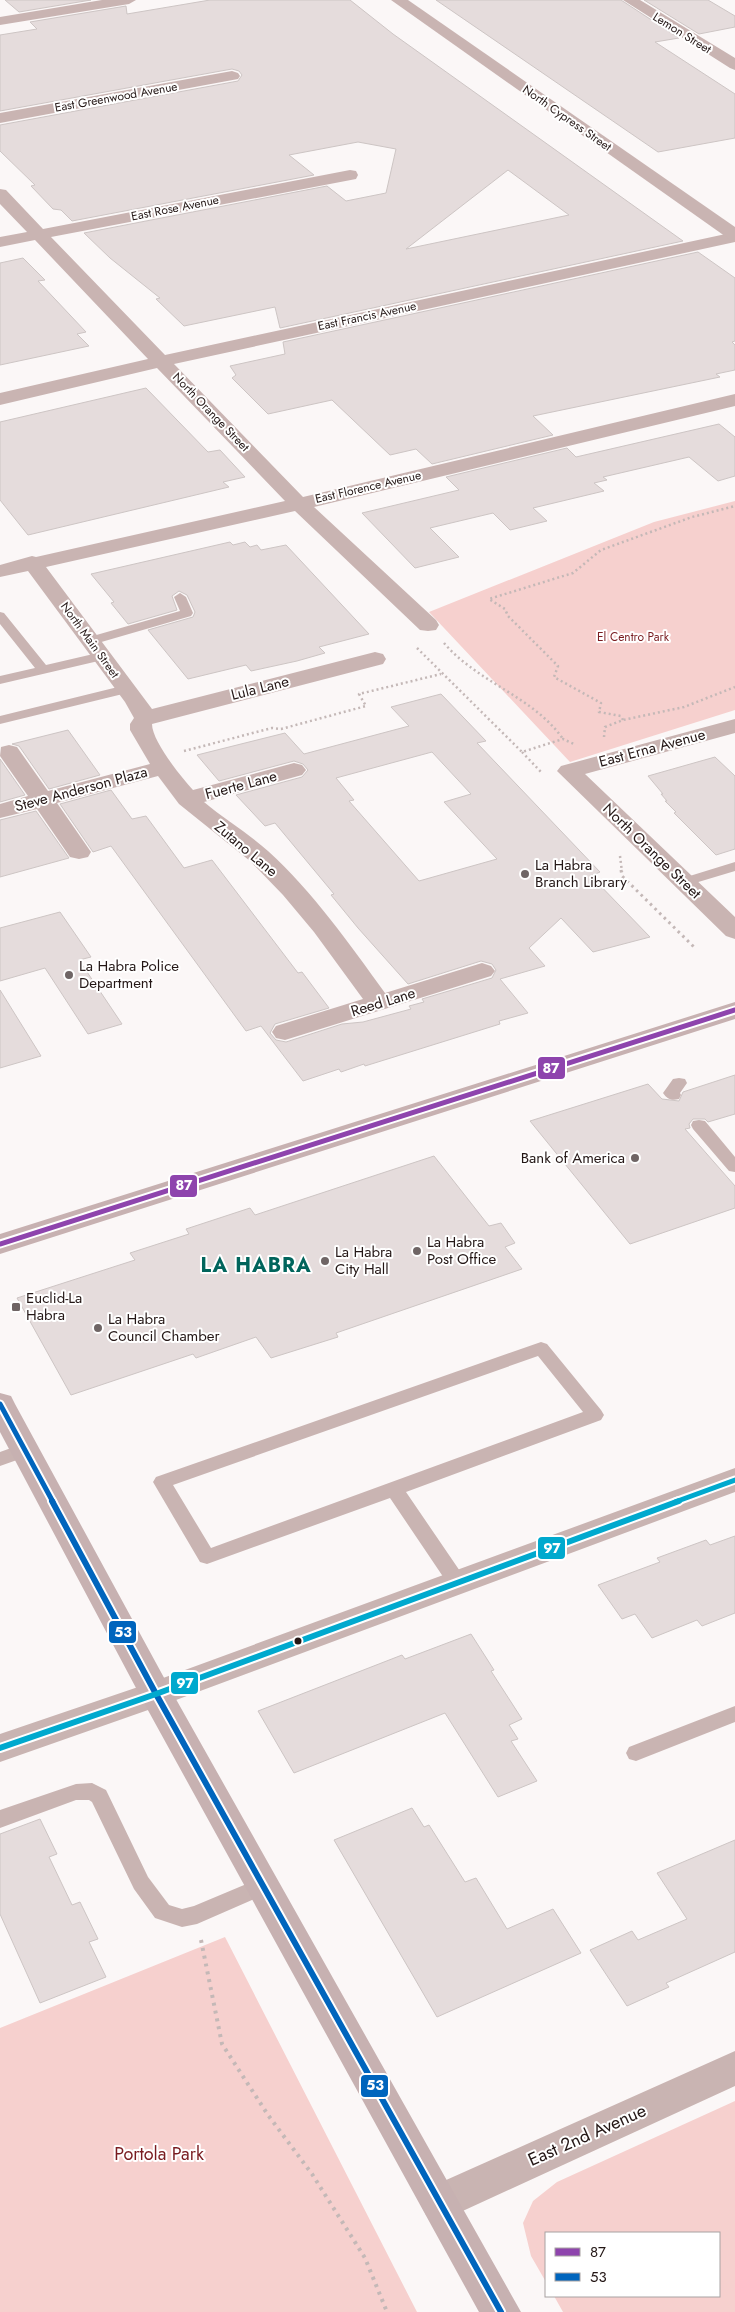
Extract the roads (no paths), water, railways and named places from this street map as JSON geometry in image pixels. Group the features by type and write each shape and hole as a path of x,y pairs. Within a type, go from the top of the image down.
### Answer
{"main road":[{"path":"0,1244 735,1010"},
{"path":"0,1404 12,1455 156,1694 501,2312"}],"street":[{"path":"0,21 129,0"},
{"name":"North Cypress Street","path":"398,0 735,236"},
{"name":"Lemon Street","path":"630,0 735,65"},
{"name":"East Greenwood Avenue","path":"0,118 232,76"},
{"name":"East Rose Avenue","path":"0,242 350,175"},
{"name":"North Orange Street","path":"0,194 41,234 299,504 428,625"},
{"name":"East Francis Avenue","path":"0,399 162,361 735,236"},
{"name":"East Florence Avenue","path":"0,571 32,562 299,504 735,400"},
{"name":"North Main Street","path":"32,562 126,689 145,718"},
{"name":"Lula Lane","path":"145,718 375,659"},
{"name":"Zutano Lane","path":"145,718 141,724 141,730 163,768 187,799 258,855 286,883 379,1003"},
{"name":"East Erna Avenue","path":"558,774 735,726"},
{"path":"9,752 79,852"},
{"name":"Steve Anderson Plaza","path":"0,811 163,768"},
{"name":"Fuerte Lane","path":"187,799 294,770"},
{"name":"North Orange Street","path":"558,774 685,882 735,931"},
{"name":"Reed Lane","path":"285,1032 482,971"},
{"path":"0,1748 156,1694 735,1480"},
{"name":"East 2nd Avenue","path":"440,2202 735,2068"}],"lane":[{"path":"0,680 43,670 187,613 180,597"},
{"path":"0,616 43,670"},
{"path":"0,720 126,689"},
{"path":"685,882 735,866"},
{"path":"699,1125 735,1167"},
{"path":"542,1348 595,1416 394,1489 207,1557 162,1482 542,1348"},
{"path":"394,1489 457,1582"},
{"path":"636,1753 735,1714"},
{"path":"0,1819 76,1792 92,1791 100,1796 141,1883 162,1912 182,1918 198,1915 263,1886"}],"place":[{"name":"La Habra Branch Library","path":"525,874"},
{"name":"La Habra Police Department","path":"69,975"},
{"name":"Bank of America","path":"635,1158"},
{"name":"La Habra Post Office","path":"417,1251"},
{"name":"La Habra City Hall","path":"325,1261"},
{"name":"Euclid-La Habra","path":"16,1307"},
{"name":"La Habra Council Chamber","path":"98,1328"}],"district":[{"name":"LA HABRA","path":"256,1265"}],"park label":[{"name":"El Centro Park","path":"633,637"},
{"name":"Portola Park","path":"159,2154"}]}
